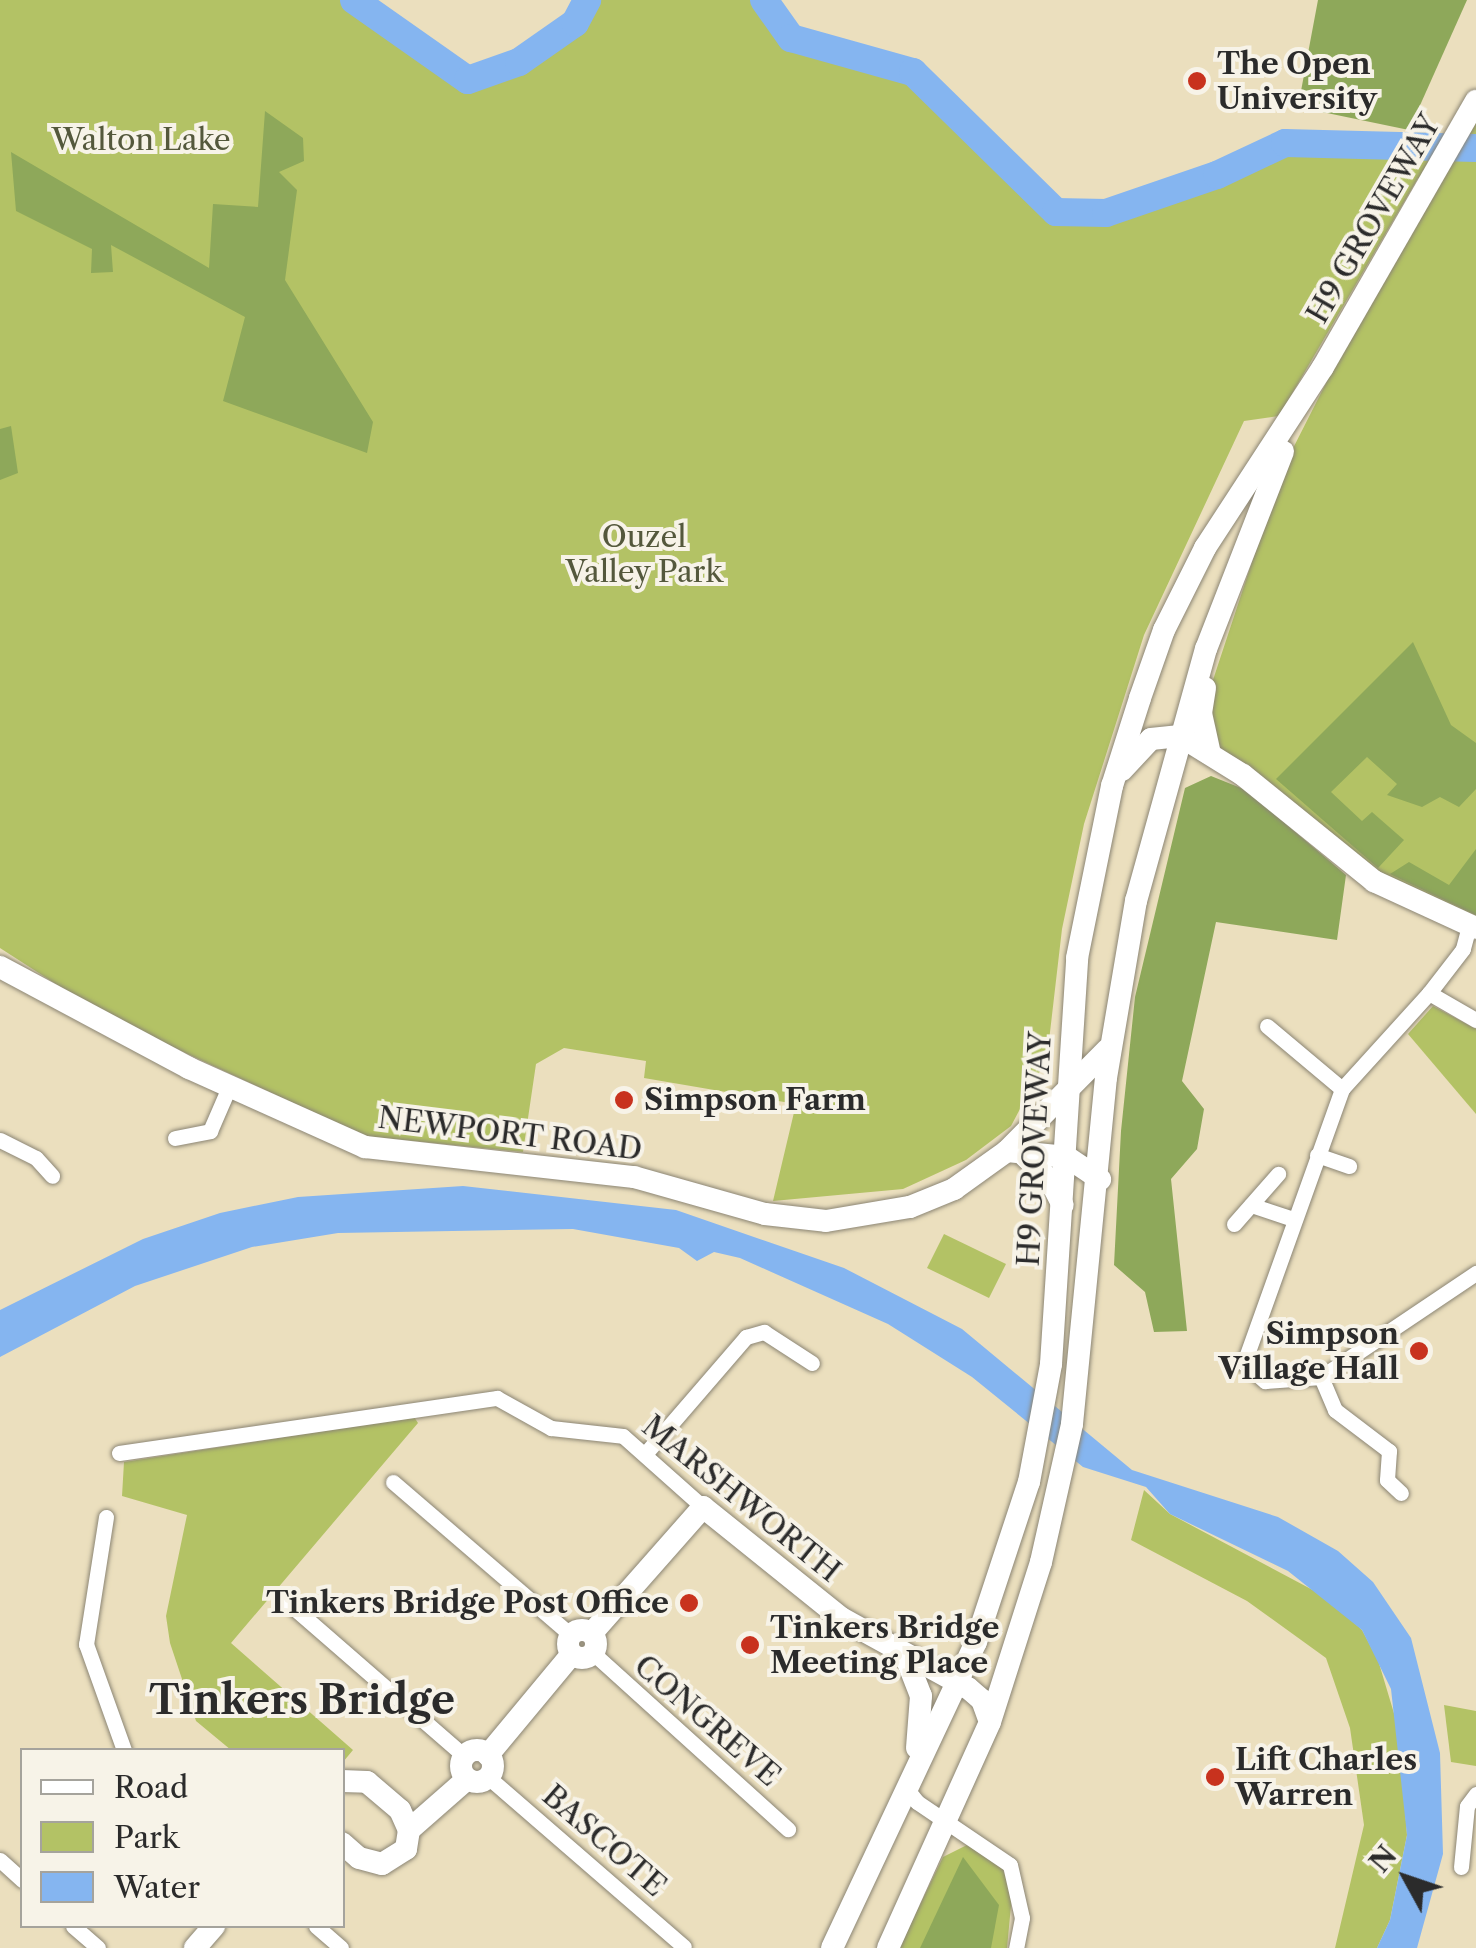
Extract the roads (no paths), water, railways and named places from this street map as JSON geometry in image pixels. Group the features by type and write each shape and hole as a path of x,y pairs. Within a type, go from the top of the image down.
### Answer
{"street":[{"name":"H9 GROVEWAY","path":"930,1719 962,1685 1029,1482 1056,1313 1077,958 1112,786 1140,698 1164,630 1205,548 1323,367 1476,101"},
{"name":"H9 GROVEWAY","path":"888,1948 939,1816 966,1776 988,1726 1011,1661 1056,1501 1086,1324 1110,1045 1136,900 1171,743 1236,564 1323,367"},
{"path":"1218,760 1203,694 1231,607 1236,564"},
{"path":"1140,698 1171,743 1218,760 1374,881 1472,927 1463,948 1429,993 1342,1089 1244,1364 1265,1381 1320,1377 1475,1277"},
{"path":"1112,786 1171,743"},
{"name":"NEWPORT ROAD","path":"0,967 229,1088 365,1147 634,1177 765,1214 826,1221 910,1207 954,1189 1016,1154 1110,1045"},
{"path":"1429,993 1476,1020"},
{"path":"1268,1026 1342,1089"},
{"path":"176,1138 210,1131 229,1088"},
{"path":"0,1140 36,1158 52,1176"},
{"path":"1016,1154 1067,1158 1100,1179"},
{"path":"1016,1154 1050,1180 1062,1204"},
{"path":"1317,1155 1348,1166"},
{"path":"1234,1224 1278,1174"},
{"path":"1251,1205 1293,1219"},
{"path":"644,1454 736,1358 746,1337 764,1332 812,1362"},
{"path":"1320,1377 1335,1410 1389,1451 1387,1480 1401,1493"},
{"name":"MARSHWORTH","path":"119,1453 497,1398 550,1428 622,1436 810,1597 904,1655 962,1685"},
{"name":"CONGREVE","path":"393,1482 582,1644 788,1829"},
{"path":"345,1846 358,1858 382,1864 406,1848 410,1830 477,1767 703,1507"},
{"path":"106,1518 86,1644 123,1748"},
{"name":"BASCOTE","path":"286,1601 684,1947"},
{"path":"832,1948 909,1778 930,1719 904,1655"},
{"path":"962,1685 991,1680 1011,1661"},
{"path":"962,1685 982,1700 988,1726"},
{"path":"909,1778 939,1816 1010,1865 1022,1918 1016,1948"},
{"path":"345,1780 368,1782 400,1810 410,1830"},
{"path":"1462,1867 1466,1806 1476,1794"},
{"path":"880,1837 904,1818 939,1816"},
{"path":"0,1860 20,1878"},
{"path":"75,1928 98,1948"},
{"path":"195,1948 212,1928"},
{"path":"318,1928 341,1948"}],"water":[{"path":"463,1186 676,1210 844,1268 962,1329 1132,1470 1278,1517 1338,1551 1373,1582 1411,1638 1440,1753 1443,1854 1417,1948 1377,1948 1390,1920 1407,1835 1391,1689 1362,1630 1288,1571 1170,1514 1146,1487 1083,1467 972,1377 888,1324 740,1258 714,1252 697,1261 679,1248 573,1229 338,1233 252,1247 135,1286 0,1357 0,1310 143,1239 220,1213 298,1197"}],"waterway":[{"path":"354,0 468,80 519,62 575,23 587,0"},
{"path":"764,0 791,38 913,72 1056,212 1106,213 1217,175 1285,143 1476,148"}],"place":[{"name":"The Open University","path":"1197,81"},
{"name":"Simpson Farm","path":"624,1100"},
{"name":"Simpson Village Hall","path":"1419,1351"},
{"name":"Tinkers Bridge Post Office","path":"689,1603"},
{"name":"Tinkers Bridge Meeting Place","path":"750,1645"},
{"name":"Lift Charles Warren","path":"1215,1777"}],"district":[{"name":"Tinkers Bridge","path":"302,1700"}],"park label":[{"name":"Walton Lake","path":"141,140"},
{"name":"Ouzel Valley Park","path":"644,554"}]}
